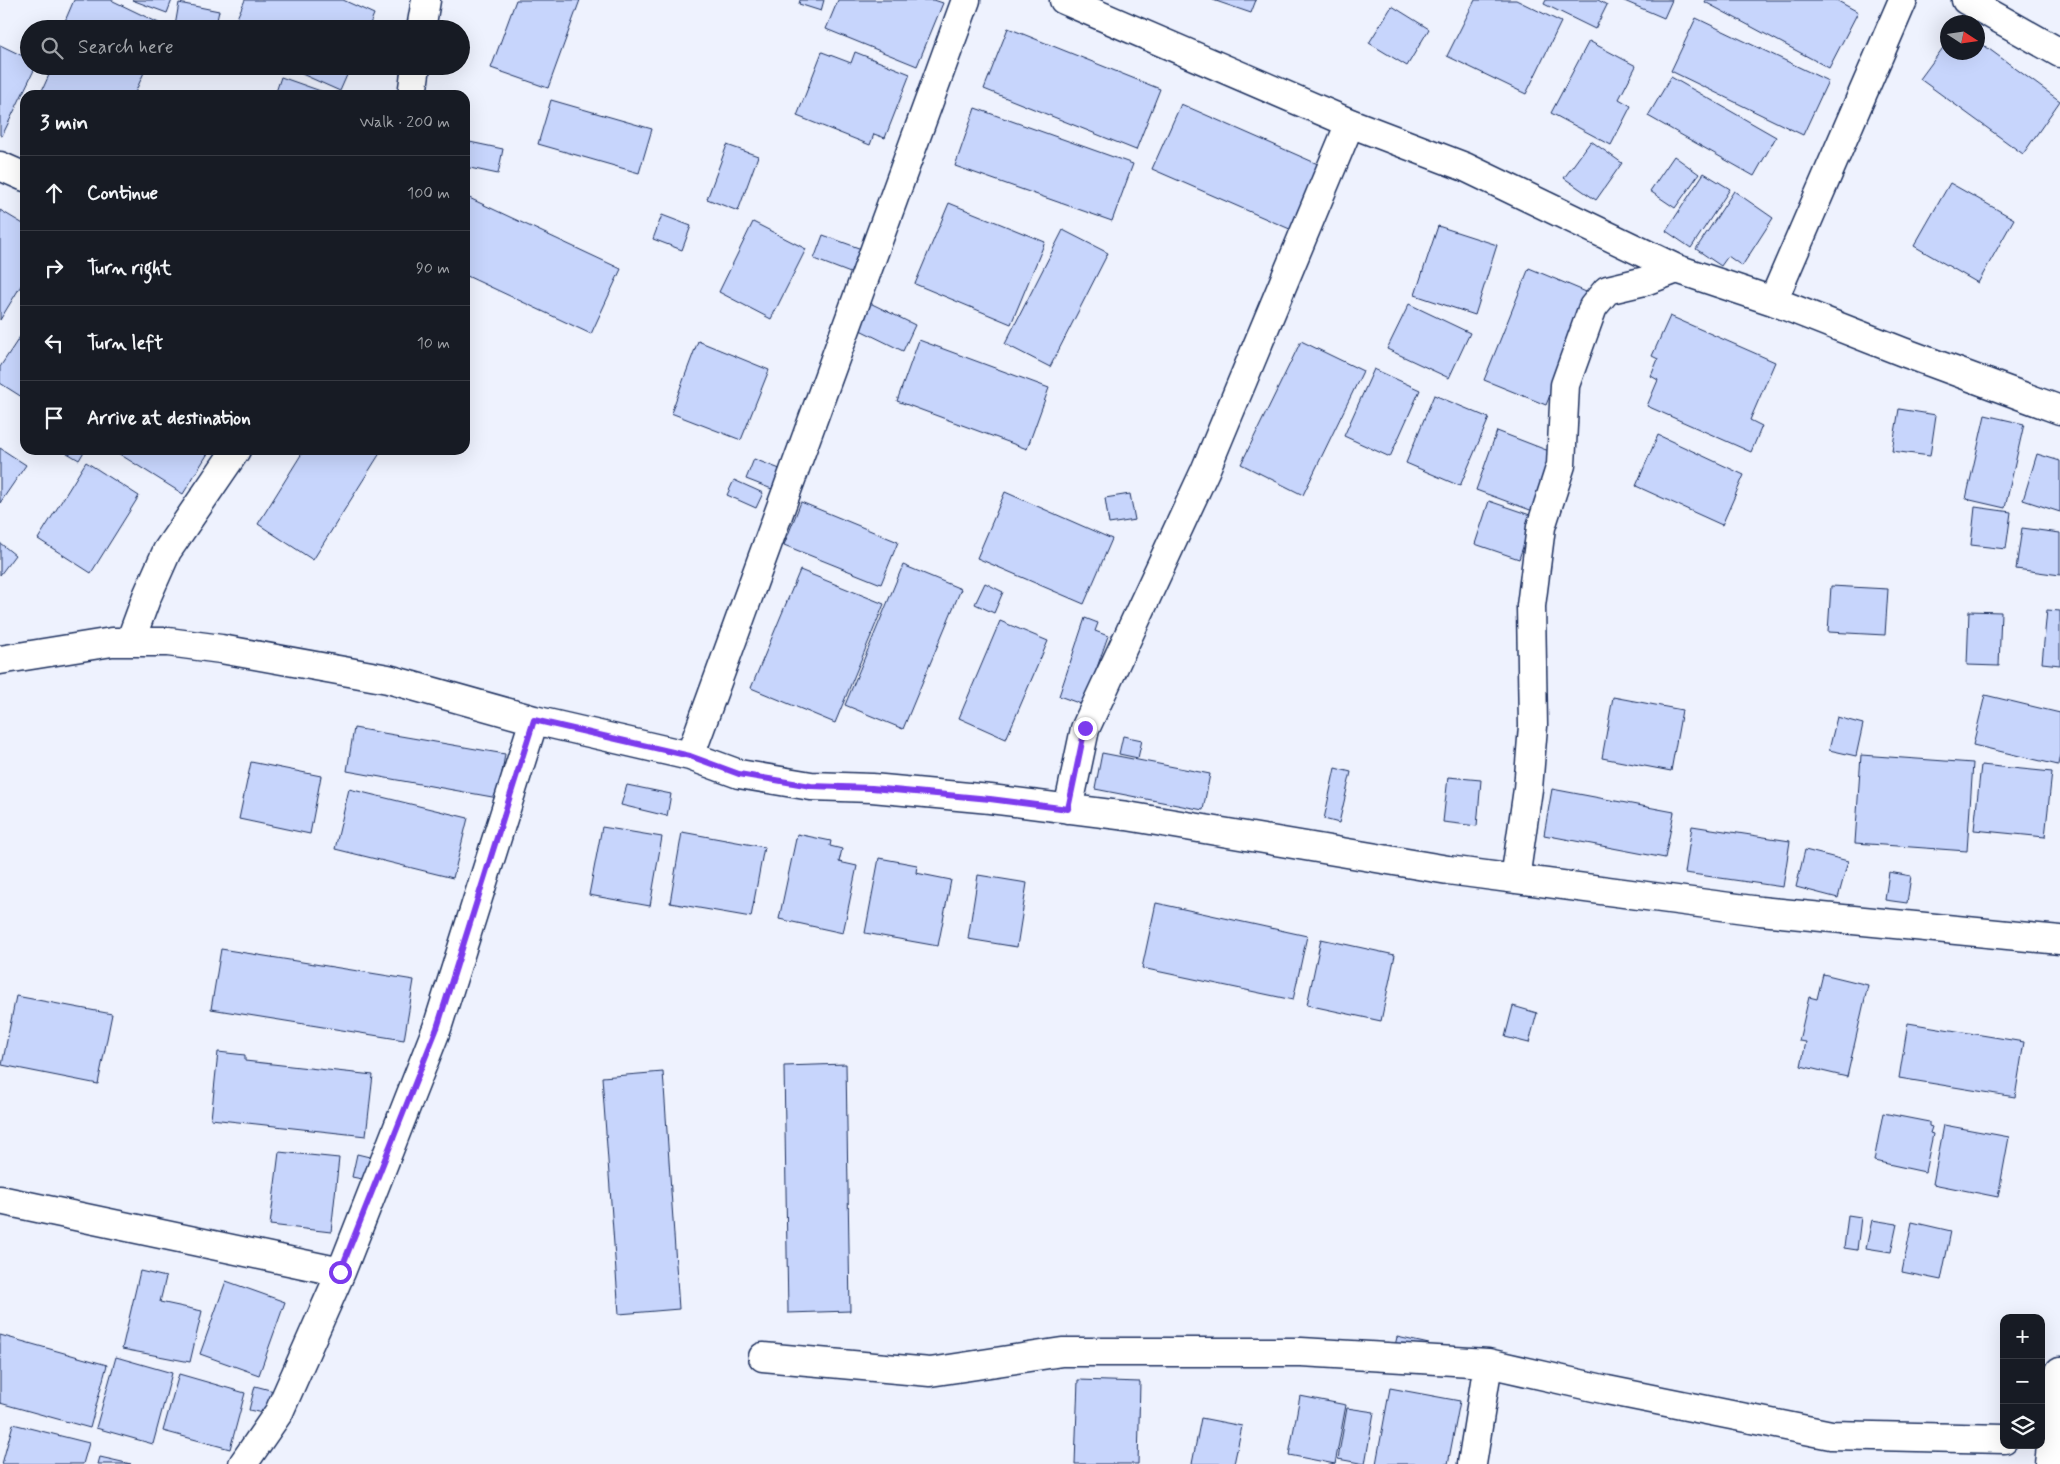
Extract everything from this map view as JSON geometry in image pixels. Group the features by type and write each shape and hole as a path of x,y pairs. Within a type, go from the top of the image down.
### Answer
{"street":[{"path":"423,20 426,0"},
{"path":"690,756 966,0"},
{"path":"1064,0 1350,123 1465,167 1677,269 1773,301 1903,352 2060,410"},
{"path":"1773,301 1903,0"},
{"path":"1966,0 2060,53"},
{"path":"413,90 415,75"},
{"path":"1068,809 1085,728 1205,471 1350,123"},
{"path":"0,166 20,175"},
{"path":"1515,879 1528,789 1533,726 1531,606 1541,526 1561,465 1565,385 1592,307 1607,290 1645,281 1677,269"},
{"path":"130,642 147,596 167,551 233,455"},
{"path":"1,664 112,642 168,642 221,649 388,679 534,720 690,756 739,774 811,786 872,788 990,799 1260,837 1448,870 1515,879 1760,911 2060,940"},
{"path":"243,1464 279,1412 340,1272 437,1028 534,720"},
{"path":"0,1200 340,1272"},
{"path":"763,1357 930,1372 1062,1352 1301,1352 1488,1363 1607,1390 1830,1435 2000,1439"},
{"path":"1472,1464 1488,1363"},
{"path":"2048,1448 2060,1371"}],"building":[{"path":"74,0 111,0 153,20 65,20"},
{"path":"132,0 172,0 167,13"},
{"path":"245,0 343,0 374,14 372,20 236,20"},
{"path":"516,0 580,0 548,88 491,68"},
{"path":"800,0 824,0 821,11 799,4"},
{"path":"838,0 934,0 943,3 917,66 826,29"},
{"path":"1213,0 1256,0 1251,13"},
{"path":"1475,0 1516,0 1561,22 1526,94 1447,56"},
{"path":"1546,0 1598,0 1607,5 1595,29 1544,4"},
{"path":"1622,0 1672,0 1664,18"},
{"path":"1706,0 1836,0 1858,12 1829,68 1705,2"},
{"path":"179,3 219,11 217,20 176,20"},
{"path":"1392,6 1429,29 1407,66 1369,43"},
{"path":"1696,18 1828,81 1803,135 1671,71"},
{"path":"1008,28 1160,89 1136,150 984,89"},
{"path":"1589,41 1636,66 1619,99 1631,106 1611,145 1551,113"},
{"path":"0,45 20,55 20,75 32,75 24,90 20,90 20,99 2,136 0,135"},
{"path":"1985,46 2060,101 2023,154 1920,79 1940,52 1940,60 1985,60"},
{"path":"822,52 851,63 855,52 910,74 885,138 874,134 870,145 797,116"},
{"path":"49,75 143,75 136,90 42,90"},
{"path":"304,75 347,75 340,90"},
{"path":"281,77 318,90 277,90"},
{"path":"1671,77 1776,137 1754,176 1648,116"},
{"path":"551,100 652,129 639,173 538,144"},
{"path":"1181,104 1320,165 1292,230 1152,169"},
{"path":"975,108 1133,164 1112,221 955,166"},
{"path":"1591,141 1622,163 1596,200 1564,178"},
{"path":"470,142 503,149 498,174 470,168"},
{"path":"727,145 758,156 738,211 707,199"},
{"path":"1674,156 1699,174 1675,208 1650,191"},
{"path":"1704,173 1730,189 1691,248 1666,231"},
{"path":"1950,183 2014,219 1978,283 1914,246"},
{"path":"1734,191 1773,218 1742,266 1728,256 1721,266 1696,249"},
{"path":"470,198 621,269 591,334 470,277"},
{"path":"949,203 1045,242 1011,324 915,284"},
{"path":"0,210 20,222 20,287 0,320"},
{"path":"662,215 691,226 682,250 653,239"},
{"path":"753,222 806,249 771,319 719,292"},
{"path":"1438,226 1497,245 1475,315 1415,295"},
{"path":"1063,230 1108,253 1050,367 1005,344"},
{"path":"823,235 867,251 858,276 814,259"},
{"path":"1529,268 1591,294 1546,405 1484,380"},
{"path":"868,302 915,325 903,351 856,328"},
{"path":"1409,304 1470,333 1449,378 1387,349"},
{"path":"1670,316 1775,362 1750,420 1762,426 1751,452 1647,406 1658,380 1651,376 1658,359 1652,356"},
{"path":"20,337 20,396 0,383 0,367"},
{"path":"919,340 1049,388 1027,449 897,401"},
{"path":"698,341 769,370 741,440 671,413"},
{"path":"1301,341 1363,371 1303,495 1241,464"},
{"path":"1374,369 1420,390 1390,457 1344,436"},
{"path":"1434,395 1489,418 1460,486 1406,463"},
{"path":"1899,409 1936,415 1930,456 1892,451"},
{"path":"1985,415 2024,424 2005,508 1966,499"},
{"path":"1497,431 1554,453 1533,511 1476,490"},
{"path":"1658,435 1744,475 1722,525 1636,486"},
{"path":"0,448 26,465 0,503"},
{"path":"2037,454 2060,461 2060,512 2023,500"},
{"path":"70,455 82,455 79,460"},
{"path":"121,455 207,455 183,494"},
{"path":"301,455 379,455 313,560 258,524"},
{"path":"754,459 785,471 777,491 746,479"},
{"path":"86,462 139,496 91,573 38,539"},
{"path":"734,480 763,493 756,508 727,495"},
{"path":"1005,492 1112,539 1084,604 977,558"},
{"path":"1130,494 1135,520 1109,524 1105,498"},
{"path":"1489,501 1533,516 1519,559 1475,544"},
{"path":"801,502 898,542 881,584 784,545"},
{"path":"1975,507 2011,512 2006,549 1971,545"},
{"path":"2022,528 2060,533 2060,575 2016,569"},
{"path":"0,543 15,555 0,575"},
{"path":"903,565 961,589 903,729 845,705"},
{"path":"800,570 884,604 835,723 751,688"},
{"path":"985,583 1003,592 994,613 975,604"},
{"path":"1831,586 1888,589 1885,635 1828,632"},
{"path":"2047,610 2060,611 2060,665 2042,663"},
{"path":"1969,611 2001,612 1999,666 1967,665"},
{"path":"1085,618 1098,623 1095,631 1108,636 1084,705 1059,696"},
{"path":"1000,621 1048,641 1006,739 959,718"},
{"path":"1985,695 2060,713 2060,754 2058,765 1973,745"},
{"path":"1613,697 1682,710 1671,771 1602,758"},
{"path":"1837,717 1863,724 1856,756 1829,750"},
{"path":"354,728 505,754 498,798 347,771"},
{"path":"1123,736 1142,740 1138,758 1119,754"},
{"path":"1102,753 1210,774 1203,810 1095,789"},
{"path":"1861,755 1973,763 1967,851 1855,843"},
{"path":"251,762 321,776 310,834 239,819"},
{"path":"1981,765 2052,772 2045,837 1974,830"},
{"path":"1335,768 1351,772 1339,823 1324,819"},
{"path":"1448,777 1481,780 1477,826 1443,822"},
{"path":"627,785 671,794 667,816 621,805"},
{"path":"349,789 468,818 453,878 335,849"},
{"path":"1552,789 1674,812 1665,858 1544,835"},
{"path":"1692,826 1790,841 1783,887 1685,873"},
{"path":"602,827 662,837 650,906 589,895"},
{"path":"682,832 764,847 751,917 670,903"},
{"path":"797,834 831,841 830,846 842,849 839,862 857,866 843,933 779,919"},
{"path":"1805,850 1848,861 1838,898 1796,887"},
{"path":"879,858 917,865 916,873 951,880 938,946 865,933"},
{"path":"1889,872 1911,876 1907,903 1885,900"},
{"path":"978,875 1027,883 1017,947 968,939"},
{"path":"1156,903 1307,936 1293,1000 1142,968"},
{"path":"1321,939 1395,955 1381,1021 1307,1005"},
{"path":"221,949 414,980 404,1040 211,1009"},
{"path":"1823,974 1868,985 1847,1077 1801,1066 1806,1042 1799,1041 1809,997 1817,999"},
{"path":"16,996 112,1014 98,1084 2,1065"},
{"path":"1513,1006 1537,1013 1529,1043 1505,1037"},
{"path":"1908,1023 2024,1042 2015,1097 1899,1078"},
{"path":"218,1052 245,1055 245,1061 373,1075 366,1136 211,1119"},
{"path":"846,1064 850,1311 788,1313 784,1066"},
{"path":"663,1072 679,1309 619,1314 602,1077"},
{"path":"1883,1113 1929,1122 1929,1126 1932,1127 1930,1133 1933,1134 1925,1172 1874,1161"},
{"path":"1944,1125 2009,1137 1998,1197 1933,1184"},
{"path":"279,1152 339,1158 331,1232 270,1225"},
{"path":"357,1154 378,1159 372,1181 352,1177"},
{"path":"1848,1215 1861,1217 1857,1250 1844,1248"},
{"path":"1872,1220 1897,1224 1891,1252 1866,1248"},
{"path":"1912,1222 1951,1231 1941,1280 1902,1272"},
{"path":"140,1271 166,1277 160,1302 202,1311 190,1362 122,1349"},
{"path":"226,1281 285,1302 259,1375 200,1354"},
{"path":"0,1335 107,1365 90,1428 0,1403"},
{"path":"1397,1337 1429,1344 1426,1358 1394,1350"},
{"path":"116,1357 172,1373 153,1444 96,1428"},
{"path":"179,1374 245,1393 230,1449 163,1431"},
{"path":"1078,1380 1140,1382 1138,1464 1075,1464"},
{"path":"255,1386 274,1391 267,1414 249,1410"},
{"path":"1390,1388 1460,1401 1448,1464 1376,1464"},
{"path":"1300,1396 1346,1405 1335,1464 1289,1455"},
{"path":"1347,1408 1374,1412 1365,1464 1338,1459"},
{"path":"1201,1418 1242,1426 1234,1464 1192,1464"},
{"path":"13,1424 89,1443 83,1464 2,1464"},
{"path":"100,1457 131,1464 98,1464"}],"route":[{"path":"340,1272 437,1028 534,720 690,756 739,774 811,786 872,788 990,799 1068,809 1085,728"}]}
